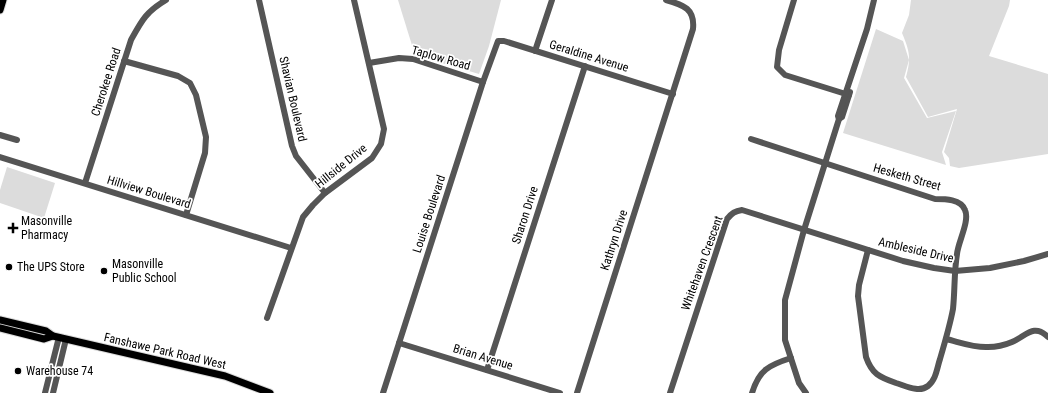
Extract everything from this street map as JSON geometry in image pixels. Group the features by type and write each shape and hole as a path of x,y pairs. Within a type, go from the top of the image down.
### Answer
{"main road":[{"path":"0,10 3,0"},
{"name":"Fanshawe Park Road West","path":"0,320 46,331 56,337 225,376 270,393"},
{"name":"Fanshawe Park Road West","path":"0,328 44,339 56,337"}],"street":[{"name":"Cherokee Road","path":"85,183 131,40 142,20 152,9 166,0"},
{"name":"Shavian Boulevard","path":"259,0 292,146 296,156 325,193"},
{"name":"Hillside Drive","path":"267,318 303,217 312,205 325,193 372,158 381,144 384,129 354,0"},
{"path":"535,51 552,0"},
{"name":"Kathryn Drive","path":"577,393 691,40 694,21 692,14 678,4 666,0"},
{"path":"794,0 779,50 777,67 785,74 847,94"},
{"path":"806,393 799,383 785,340 785,300 804,230 826,163 838,118 868,32 867,29 874,0"},
{"name":"Geraldine Avenue","path":"498,41 504,41 673,94"},
{"name":"Louise Boulevard","path":"383,393 483,82 498,41"},
{"name":"Taplow Road","path":"369,63 399,58 413,59 483,82"},
{"path":"124,61 178,76 190,83 196,95 206,137 205,153 186,215"},
{"name":"Sharon Drive","path":"487,370 585,66"},
{"path":"0,135 17,140"},
{"name":"Hesketh Street","path":"751,139 935,199 959,203 966,211 966,219 958,247 952,310 946,339 935,375 928,387 922,390 886,380 874,373 869,366 866,357 858,296 859,285 868,250"},
{"name":"Hillview Boulevard","path":"0,157 291,248"},
{"name":"Whitehaven Crescent","path":"670,393 727,219 731,213 736,210 742,210 804,230"},
{"name":"Ambleside Drive","path":"804,230 903,261 955,271 990,268 1024,262 1048,254"},
{"path":"946,339 986,348 1012,342 1028,332 1033,331 1044,333 1048,337"},
{"path":"45,393 56,337"},
{"path":"53,393 66,339"},
{"name":"Brian Avenue","path":"399,343 560,393"},
{"path":"752,393 757,380 770,366 791,358"}],"shaded area":[{"path":"398,0 501,0 489,46 479,74 415,55"},
{"path":"911,0 1010,0 989,56 1048,74 1048,154 959,168 950,166 949,158 944,152 957,109 928,117 906,77 909,65 909,55 902,33 909,15"},
{"path":"876,29 903,41 909,60 904,78 927,118 956,111 942,152 946,165 843,133"},
{"path":"7,167 55,183 44,218 0,203 0,190"}],"place":[{"name":"Masonville Pharmacy","path":"13,228"},
{"name":"The UPS Store","path":"9,267"},
{"name":"Masonville Public School","path":"104,271"},
{"name":"Warehouse 74","path":"18,371"}]}
